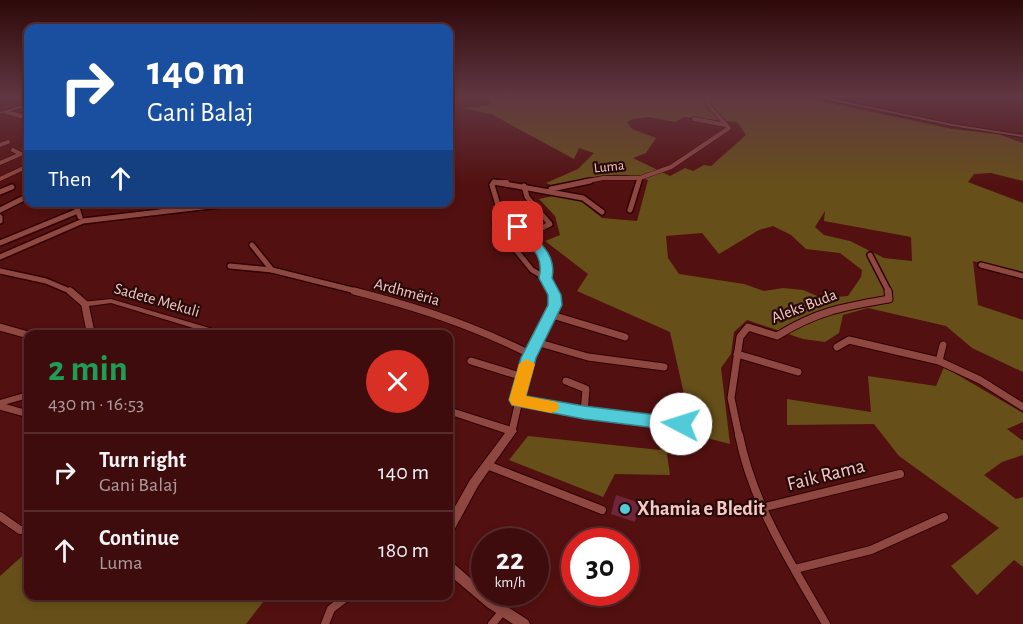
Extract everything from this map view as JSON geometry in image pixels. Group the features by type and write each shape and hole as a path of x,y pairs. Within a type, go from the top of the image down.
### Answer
{"street":[{"path":"640,178 671,167 729,128 728,126"},
{"path":"958,126 1023,136"},
{"path":"0,145 8,142"},
{"path":"0,163 21,154 13,150"},
{"path":"0,179 24,168"},
{"name":"Luma","path":"548,190 603,178 640,178 630,210"},
{"name":"Luma","path":"552,315 555,295 546,278 548,266 546,257 498,205 492,185 498,181 583,198 602,212"},
{"path":"524,186 526,197 549,224 527,235"},
{"path":"0,192 12,187"},
{"path":"0,210 24,200"},
{"path":"0,257 83,221 202,207"},
{"path":"0,243 77,208 80,217"},
{"path":"495,224 532,270 546,278"},
{"path":"252,244 272,270"},
{"name":"Aleks Buda","path":"826,624 761,508 743,457 733,418 731,398 740,338 748,327 777,336 803,320 831,309 889,299 890,294 870,255"},
{"path":"981,265 1023,276"},
{"name":"Ardhmëria","path":"230,266 272,270 428,310 481,330 531,354"},
{"path":"0,271 51,283 74,294 85,304 90,330"},
{"name":"Sadete Mekuli","path":"85,304 111,301 207,330"},
{"path":"453,522 487,465 512,431 523,377 536,342 552,315 625,337"},
{"path":"0,327 24,334"},
{"path":"837,347 849,340 939,361 980,380 1023,407"},
{"path":"536,342 588,357 664,367"},
{"path":"939,361 943,345"},
{"path":"737,354 798,372"},
{"path":"471,361 523,377"},
{"path":"566,381 586,389 584,413"},
{"path":"0,405 24,398"},
{"path":"517,400 584,413 681,424"},
{"path":"0,405 24,413"},
{"path":"453,412 512,431"},
{"path":"487,465 536,482 602,510"},
{"name":"Faik Rama","path":"761,508 900,474"},
{"path":"0,516 20,530 24,530"},
{"path":"795,569 871,550 944,517"},
{"path":"453,570 491,603 524,624"},
{"path":"325,624 331,609 343,600"},
{"path":"492,624 504,610"}],"shaded area":[{"path":"513,126 630,126 656,138 646,153 633,158 670,176 685,168 693,171 704,165 711,166 746,135 740,126 938,126 998,134 1023,143 1023,181 991,173 974,174 968,182 1023,203 1023,274 973,261 978,305 1023,320 1023,372 972,348 946,326 868,308 843,315 839,333 825,342 803,339 747,320 734,332 731,354 721,368 730,444 703,437 667,454 670,475 615,474 603,497 509,460 528,436 660,450 693,434 670,332 577,291 588,274 545,241 560,235 555,216 539,199 558,195 581,201 602,218 637,221 648,180 612,175 551,185 546,183 578,169 594,153 579,148 574,159","holes":["825,211 824,221 911,237 912,261 884,258 850,241 824,235 815,227","773,226 791,235 806,249 840,253 862,270 861,277 848,296 822,298 803,290 783,288 764,291 744,284 679,274 668,258 666,236 702,233 719,254 759,230"]},
{"path":"944,367 1023,413 1023,422 1007,429 1023,441 1023,455 1002,462 984,475 1016,499 1023,497 1023,567 1014,560 977,595 951,566 999,528 899,456 874,424 787,425 787,399 871,412 868,376 936,386"},
{"path":"24,555 24,600 265,600 246,624 0,624 0,576"}],"building":[{"name":"Xhamia e Bledit","path":"616,495 640,503 635,522 611,514"}],"slow traffic":[{"path":"527,364 517,400 551,407"}],"place":[{"name":"Xhamia e Bledit","path":"625,509"}],"route":[{"path":"518,227 546,257 548,266 546,278 555,295 555,305 529,358 517,400 584,413 681,424"}]}
